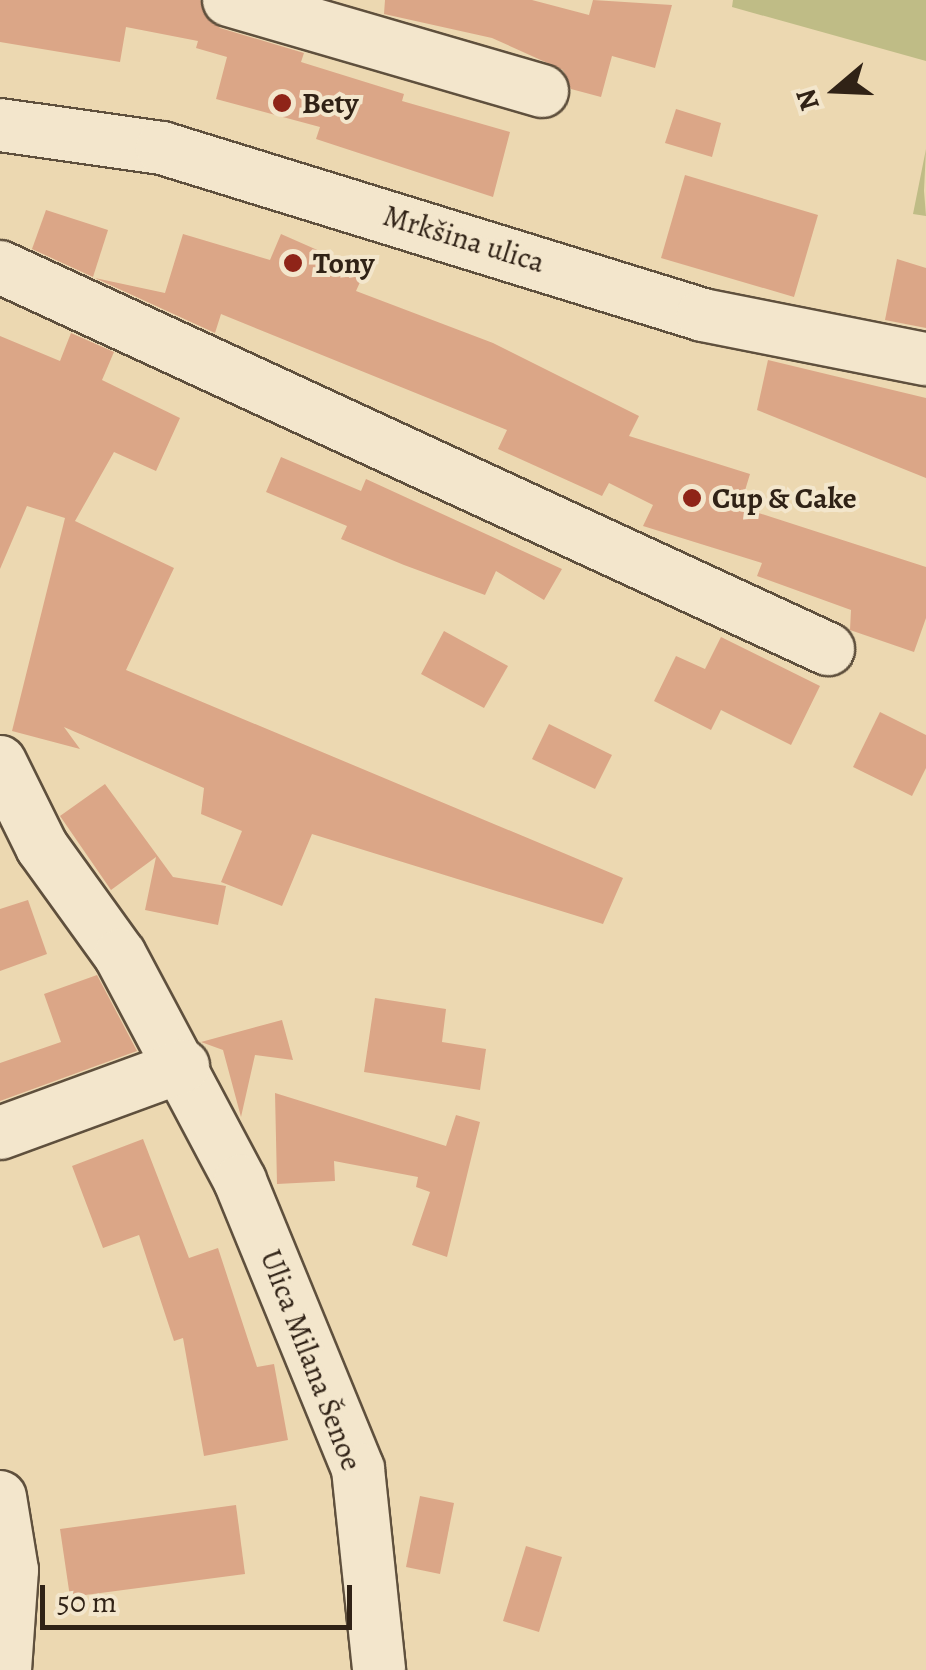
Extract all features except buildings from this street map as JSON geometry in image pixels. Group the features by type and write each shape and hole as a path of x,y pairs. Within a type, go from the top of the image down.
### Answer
{"street":[{"path":"229,0 542,91"},
{"name":"Mrkšina ulica","path":"0,126 162,148 703,315 926,359"},
{"path":"0,266 828,650"},
{"name":"Ulica Milana Šenoe","path":"0,762 21,855 183,1066 358,1470 378,1670"},
{"path":"0,1133 183,1066"},
{"path":"0,1497 12,1570 5,1670"}],"shaded area":[{"path":"733,0 926,0 926,61 732,7"},
{"path":"926,149 924,191 926,216 913,214"}],"place":[{"name":"Bety","path":"282,103"},
{"name":"Tony","path":"293,263"},
{"name":"Cup & Cake","path":"692,498"}]}
